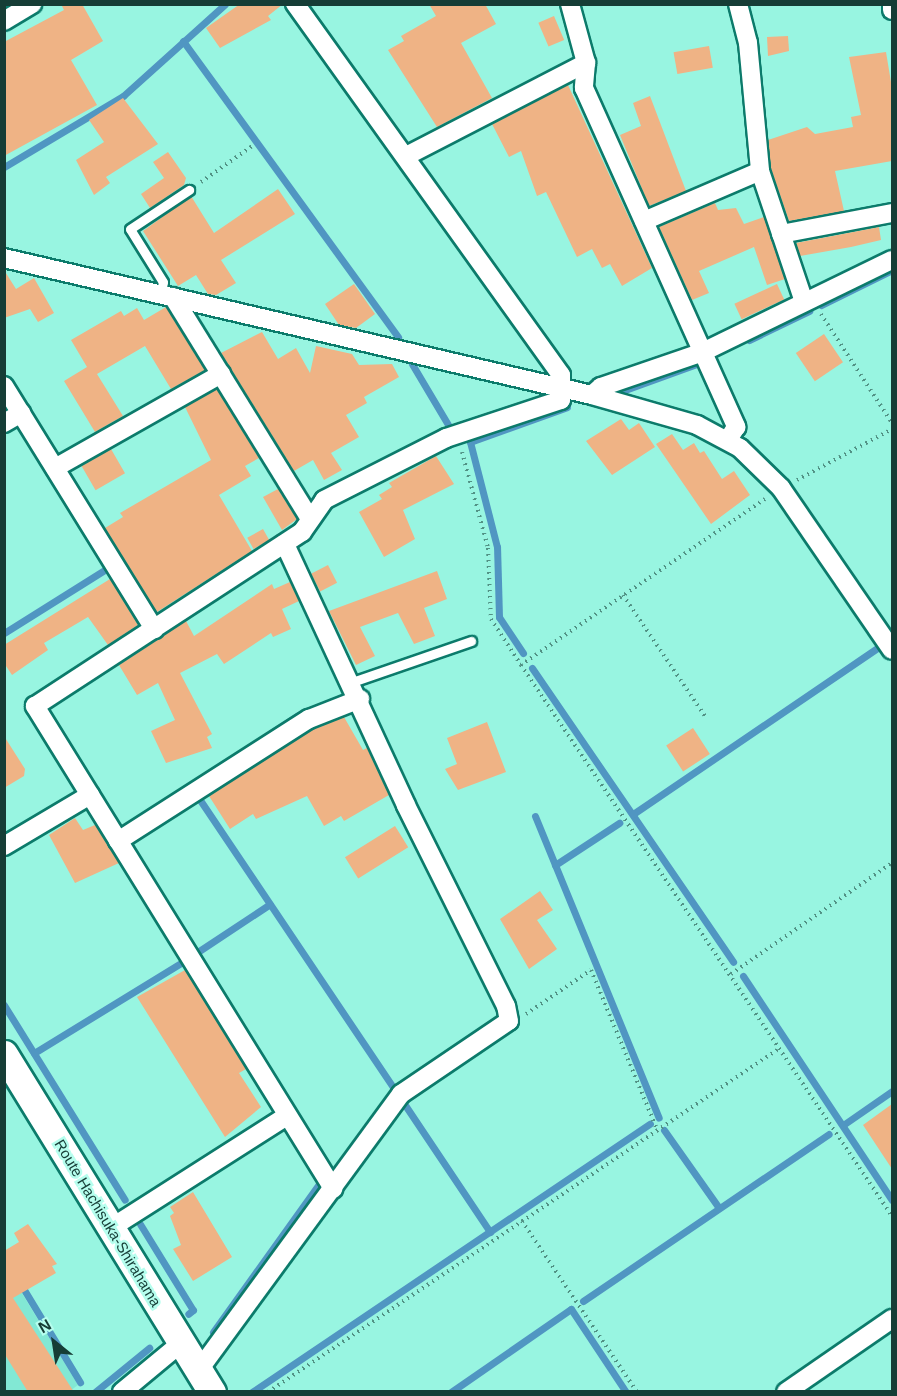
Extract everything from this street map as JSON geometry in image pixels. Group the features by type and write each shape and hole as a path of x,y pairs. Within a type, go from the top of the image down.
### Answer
{"main road":[{"name":"Route Hachisuka-Shirahama","path":"4,1054 206,1381"}],"street":[{"path":"4,21 32,4"},
{"path":"295,4 561,375 563,389 561,400 458,437 446,438 324,500 309,517 302,532 35,706 333,1189"},
{"path":"570,4 586,63 584,88 736,427 728,441"},
{"path":"738,4 748,43 760,171 781,234 807,300"},
{"path":"891,4 892,10"},
{"path":"405,156 586,63"},
{"path":"644,221 760,171"},
{"path":"781,234 892,213"},
{"path":"4,258 656,411 728,441 781,488 892,650"},
{"path":"592,395 601,387 703,352 892,260"},
{"path":"167,296 221,374 309,517"},
{"path":"55,468 221,374"},
{"path":"4,386 154,629"},
{"path":"4,423 21,413"},
{"path":"206,1381 333,1189 401,1094 509,1021 506,1006 406,805 360,699 285,544"},
{"path":"118,841 309,719 360,699"},
{"path":"4,846 90,795"},
{"path":"111,1228 287,1116"},
{"path":"786,1392 892,1319"},
{"path":"122,1392 181,1343"}],"lane":[{"path":"167,296 163,282 130,229 189,190"},
{"path":"352,682 471,641"}],"path":[{"path":"189,190 252,146"},
{"path":"807,300 892,423"},
{"path":"521,665 781,488 892,429"},
{"path":"458,437 488,548 490,619 892,1216"},
{"path":"623,595 705,716"},
{"path":"731,974 892,863"},
{"path":"509,1021 591,970 658,1130"},
{"path":"268,1392 780,1048"},
{"path":"522,1221 637,1392"}],"shaded area":[{"path":"4,1264 78,1385 70,1391 5,1391"}],"building":[{"path":"61,4 82,4 103,41 71,60 97,105 4,156 4,42 64,10"},
{"path":"240,4 283,4 268,16 271,20 220,48 206,28"},
{"path":"429,4 485,4 496,24 461,43 492,98 437,127 388,50 404,41 401,36 436,16"},
{"path":"554,16 564,40 549,47 538,23"},
{"path":"788,36 789,51 768,56 767,37"},
{"path":"709,46 713,68 677,74 674,52"},
{"path":"886,52 892,88 892,161 835,171 844,211 789,221 771,169 768,140 807,127 815,134 853,127 851,117 861,115 849,57"},
{"path":"568,85 652,268 622,286 610,264 602,268 592,249 577,257 546,192 537,196 521,151 509,157 492,124"},
{"path":"650,96 686,191 649,206 620,135 641,126 633,103"},
{"path":"123,98 158,144 106,177 110,183 94,195 76,160 104,142 89,120"},
{"path":"168,152 186,178 184,185 150,208 141,194 164,178 153,162"},
{"path":"278,189 295,214 221,260 236,283 216,295 208,294 196,275 178,286 143,231 191,196 214,233"},
{"path":"715,203 718,210 736,208 744,224 764,217 785,279 767,285 754,247 699,271 709,293 692,300 659,227"},
{"path":"879,227 881,240 851,247 800,256 796,243"},
{"path":"4,270 16,289 34,278 54,313 38,322 30,309 4,318"},
{"path":"354,284 375,314 356,328 339,325 325,304"},
{"path":"777,284 784,299 742,319 734,304"},
{"path":"166,307 205,370 171,389 145,346 97,374 123,416 95,432 64,381 87,367 71,340 121,311 124,316 137,308 144,320"},
{"path":"262,332 278,359 296,348 310,373 316,346 352,354 359,365 392,364 399,377 364,397 367,403 346,415 359,437 331,453 342,470 324,480 313,460 294,471 221,353"},
{"path":"824,334 843,362 815,381 796,353"},
{"path":"217,389 259,458 245,466 251,476 219,495 252,551 157,612 105,528 123,517 120,513 211,460 185,407"},
{"path":"621,419 629,430 639,423 655,447 612,475 586,441"},
{"path":"672,434 683,450 694,443 700,453 704,451 722,479 734,471 750,495 711,524 656,444"},
{"path":"111,449 125,473 96,490 82,466"},
{"path":"436,456 454,484 403,510 415,539 384,557 359,512 382,499 379,495 392,487 389,483"},
{"path":"278,489 297,519 282,530 263,497"},
{"path":"263,529 269,540 254,549 247,538"},
{"path":"328,565 337,583 320,591 311,574"},
{"path":"437,571 447,599 424,608 435,636 414,644 398,613 360,627 375,656 356,665 329,611"},
{"path":"110,579 138,625 108,645 88,617 44,643 48,650 12,675 4,663 4,645"},
{"path":"290,582 299,601 282,609 291,629 273,637 271,633 224,664 217,654 180,673 212,734 207,737 212,748 166,763 151,731 175,720 158,683 137,695 119,665 186,621 194,636 272,584 274,589"},
{"path":"344,717 363,750 367,748 389,795 344,821 341,816 324,826 307,796 256,819 253,814 230,829 209,796 312,730"},
{"path":"487,722 506,772 458,790 445,769 457,764 447,738"},
{"path":"693,728 710,754 683,771 666,745"},
{"path":"4,736 25,769 24,776 4,788"},
{"path":"75,818 83,830 95,825 119,863 75,883 49,835"},
{"path":"395,826 408,847 358,878 345,857"},
{"path":"540,891 553,910 537,920 557,949 529,969 500,919"},
{"path":"185,970 246,1069 239,1073 261,1107 225,1137 137,997"},
{"path":"892,1104 892,1169 863,1125"},
{"path":"193,1192 232,1257 193,1281 173,1249 181,1245 170,1216 174,1213 170,1207"},
{"path":"28,1224 57,1264 52,1266 56,1273 13,1298 74,1392 28,1392 4,1353 4,1251 19,1242 14,1233"}],"waterway":[{"path":"4,167 123,96 225,4"},
{"path":"183,41 398,337"},
{"path":"821,305 892,270"},
{"path":"749,340 809,311"},
{"path":"412,364 453,433"},
{"path":"625,390 697,364"},
{"path":"523,653 499,617 497,547 470,442 567,407"},
{"path":"4,633 106,569"},
{"path":"633,814 876,649"},
{"path":"532,668 733,962"},
{"path":"271,733 299,715"},
{"path":"198,797 394,1089"},
{"path":"535,816 659,1118"},
{"path":"555,865 619,823"},
{"path":"193,955 270,904"},
{"path":"34,1053 186,960"},
{"path":"743,976 892,1200"},
{"path":"4,1005 125,1200"},
{"path":"843,1125 892,1091"},
{"path":"405,1105 490,1232"},
{"path":"252,1392 650,1124"},
{"path":"664,1130 719,1208"},
{"path":"583,1301 829,1134"},
{"path":"213,1332 319,1184"},
{"path":"140,1224 193,1310 188,1314"},
{"path":"20,1283 80,1382"},
{"path":"451,1392 571,1309 626,1392"},
{"path":"95,1392 149,1348"}]}
